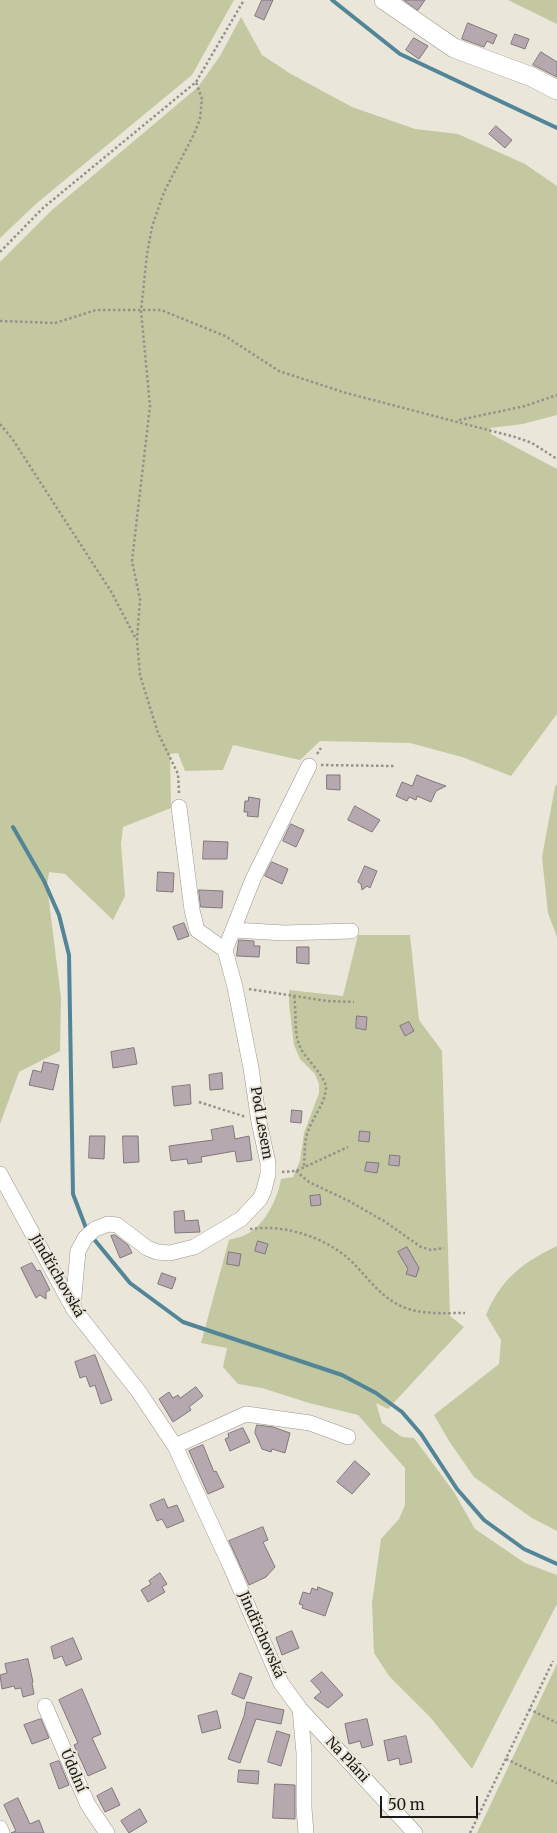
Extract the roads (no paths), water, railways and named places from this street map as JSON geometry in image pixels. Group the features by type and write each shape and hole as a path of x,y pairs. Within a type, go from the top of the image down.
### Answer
{"street":[{"path":"384,0 454,48 532,77 557,90"},
{"path":"179,806 192,910 197,930 225,950 253,879 309,766"},
{"path":"234,930 284,932 351,931"},
{"name":"Pod Lesem","path":"73,1308 78,1251 84,1238 95,1229 108,1224 117,1225 147,1248 157,1252 170,1252 194,1247 241,1220 260,1199 264,1190 268,1174 268,1163 235,987 225,950"},
{"name":"Jindřichovská","path":"0,1174 73,1308 140,1392 175,1446 231,1567 281,1683 300,1709"},
{"path":"175,1446 246,1414 310,1423 348,1437"},
{"name":"Údolní","path":"45,1706 88,1805 105,1832"},
{"path":"300,1709 304,1752 306,1833"},
{"name":"Na Pláni","path":"300,1709 415,1833"},
{"path":"0,1828 2,1833"}],"waterway":[{"path":"332,0 400,54 557,128"},
{"path":"13,827 44,881 59,915 69,955 73,1194 86,1228"},
{"path":"93,1238 130,1283 183,1322 342,1375 376,1393 402,1412 421,1434 457,1489 484,1520 524,1549 557,1564"}]}
